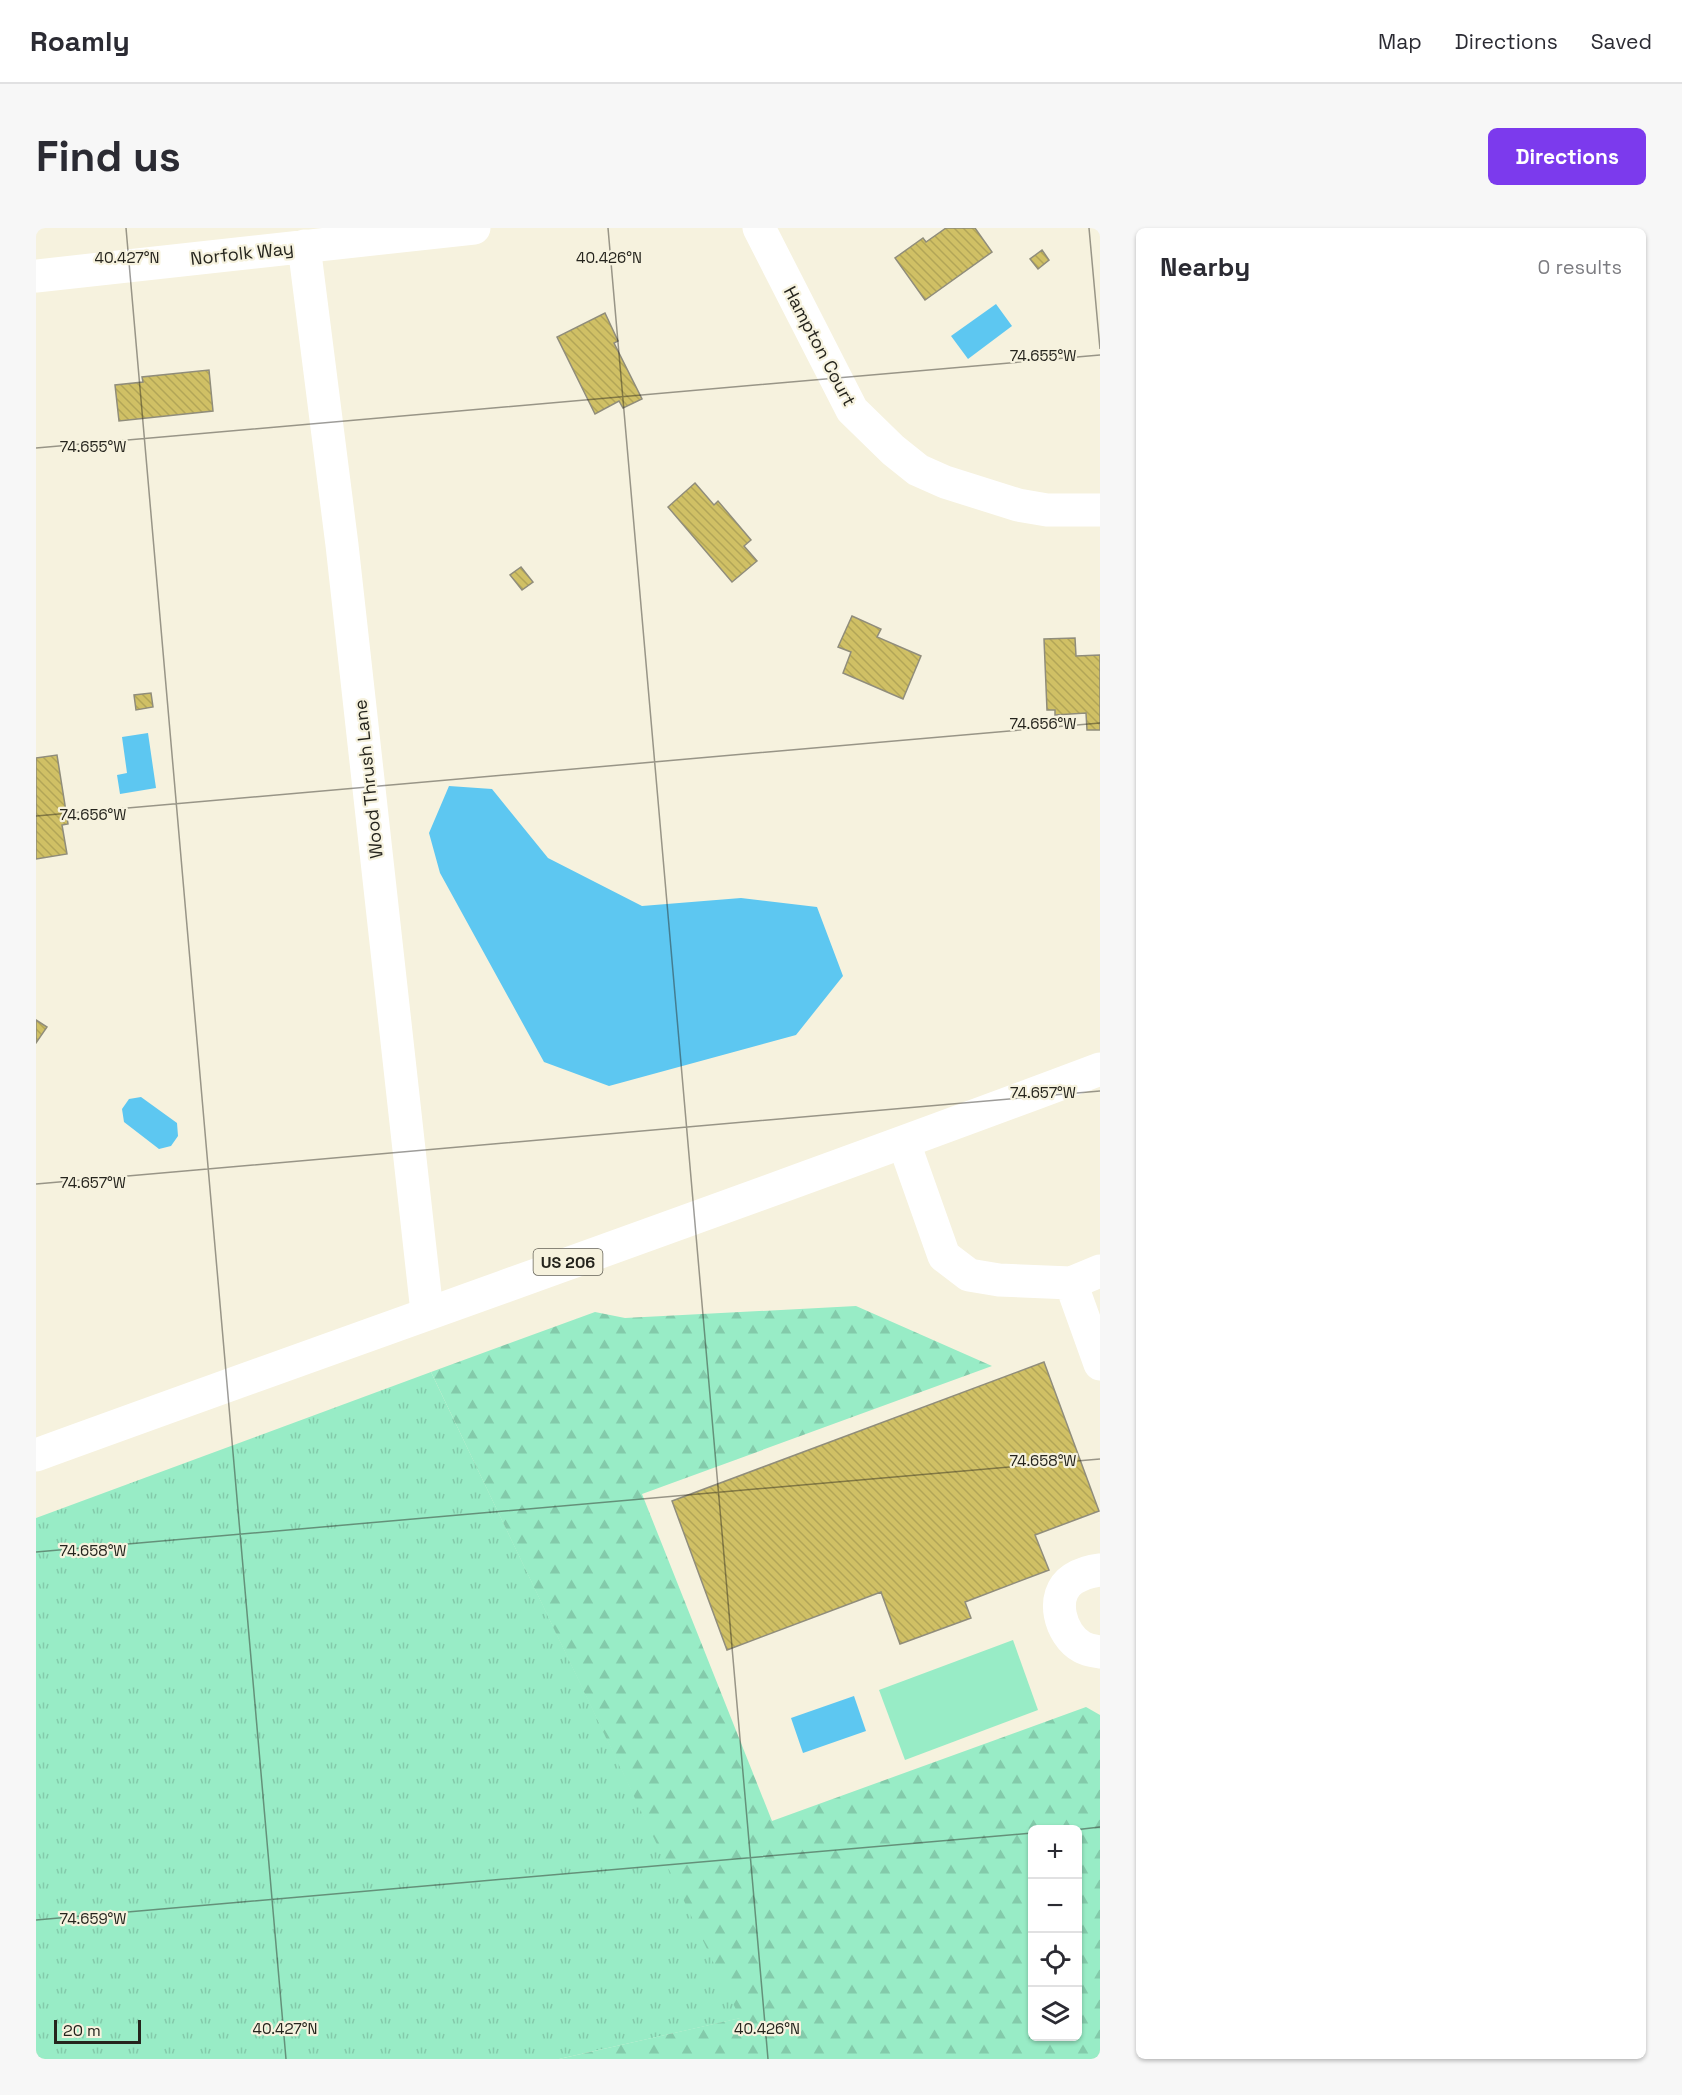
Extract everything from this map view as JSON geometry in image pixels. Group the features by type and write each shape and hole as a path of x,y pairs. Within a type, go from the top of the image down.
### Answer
{"main road":[{"name":"Norfolk Way","path":"36,276 474,228"},
{"name":"Hampton Court","path":"759,228 852,410 892,450 918,470 945,482 1018,505 1047,510 1100,510"},
{"name":"Wood Thrush Lane","path":"304,246 342,545 428,1312"},
{"name":"US 206","path":"36,1455 428,1312 904,1143 1100,1069"},
{"path":"904,1143 944,1256 969,1275 999,1280 1085,1277 1100,1364"},
{"path":"1100,1570 1086,1573 1072,1580 1063,1591 1060,1601 1060,1618 1067,1634 1082,1647 1100,1652"}],"green space":[{"path":"856,1306 992,1366 642,1494 772,1821 1086,1707 1100,1715 1100,2059 559,2059 740,2018 431,1372 595,1312 625,1318"},
{"path":"431,1372 741,2018 559,2059 36,2059 36,1518"},
{"path":"1013,1640 1038,1710 905,1760 879,1690"}],"water":[{"path":"996,304 1012,326 968,359 951,336"},
{"path":"148,733 156,788 120,794 117,775 127,773 122,737"},
{"path":"449,786 492,789 548,858 642,906 741,898 817,907 843,976 796,1035 609,1086 544,1062 440,873 429,833"},
{"path":"141,1097 177,1123 178,1136 171,1146 159,1149 124,1122 122,1109 129,1099"},
{"path":"854,1696 866,1731 803,1753 791,1718"}],"building":[{"path":"946,228 975,228 992,252 925,300 895,258 923,238 926,242"},
{"path":"1042,250 1049,260 1038,269 1030,259"},
{"path":"605,313 618,341 614,343 642,399 623,408 619,401 595,414 557,337"},
{"path":"209,370 213,411 119,421 115,385 143,382 142,377"},
{"path":"695,483 714,505 718,501 751,540 744,546 757,561 732,582 668,507"},
{"path":"521,567 533,582 522,590 510,575"},
{"path":"852,616 881,629 877,637 921,656 903,699 843,673 851,652 838,647"},
{"path":"1075,638 1076,656 1100,655 1100,730 1087,730 1086,713 1055,715 1055,710 1047,710 1044,639"},
{"path":"151,693 153,707 136,710 134,695"},
{"path":"57,755 68,824 62,825 67,854 36,859 36,758"},
{"path":"36,1020 47,1027 36,1043"},
{"path":"1044,1362 1099,1511 1035,1535 1049,1570 965,1602 971,1618 900,1644 881,1592 727,1650 672,1501"}]}
